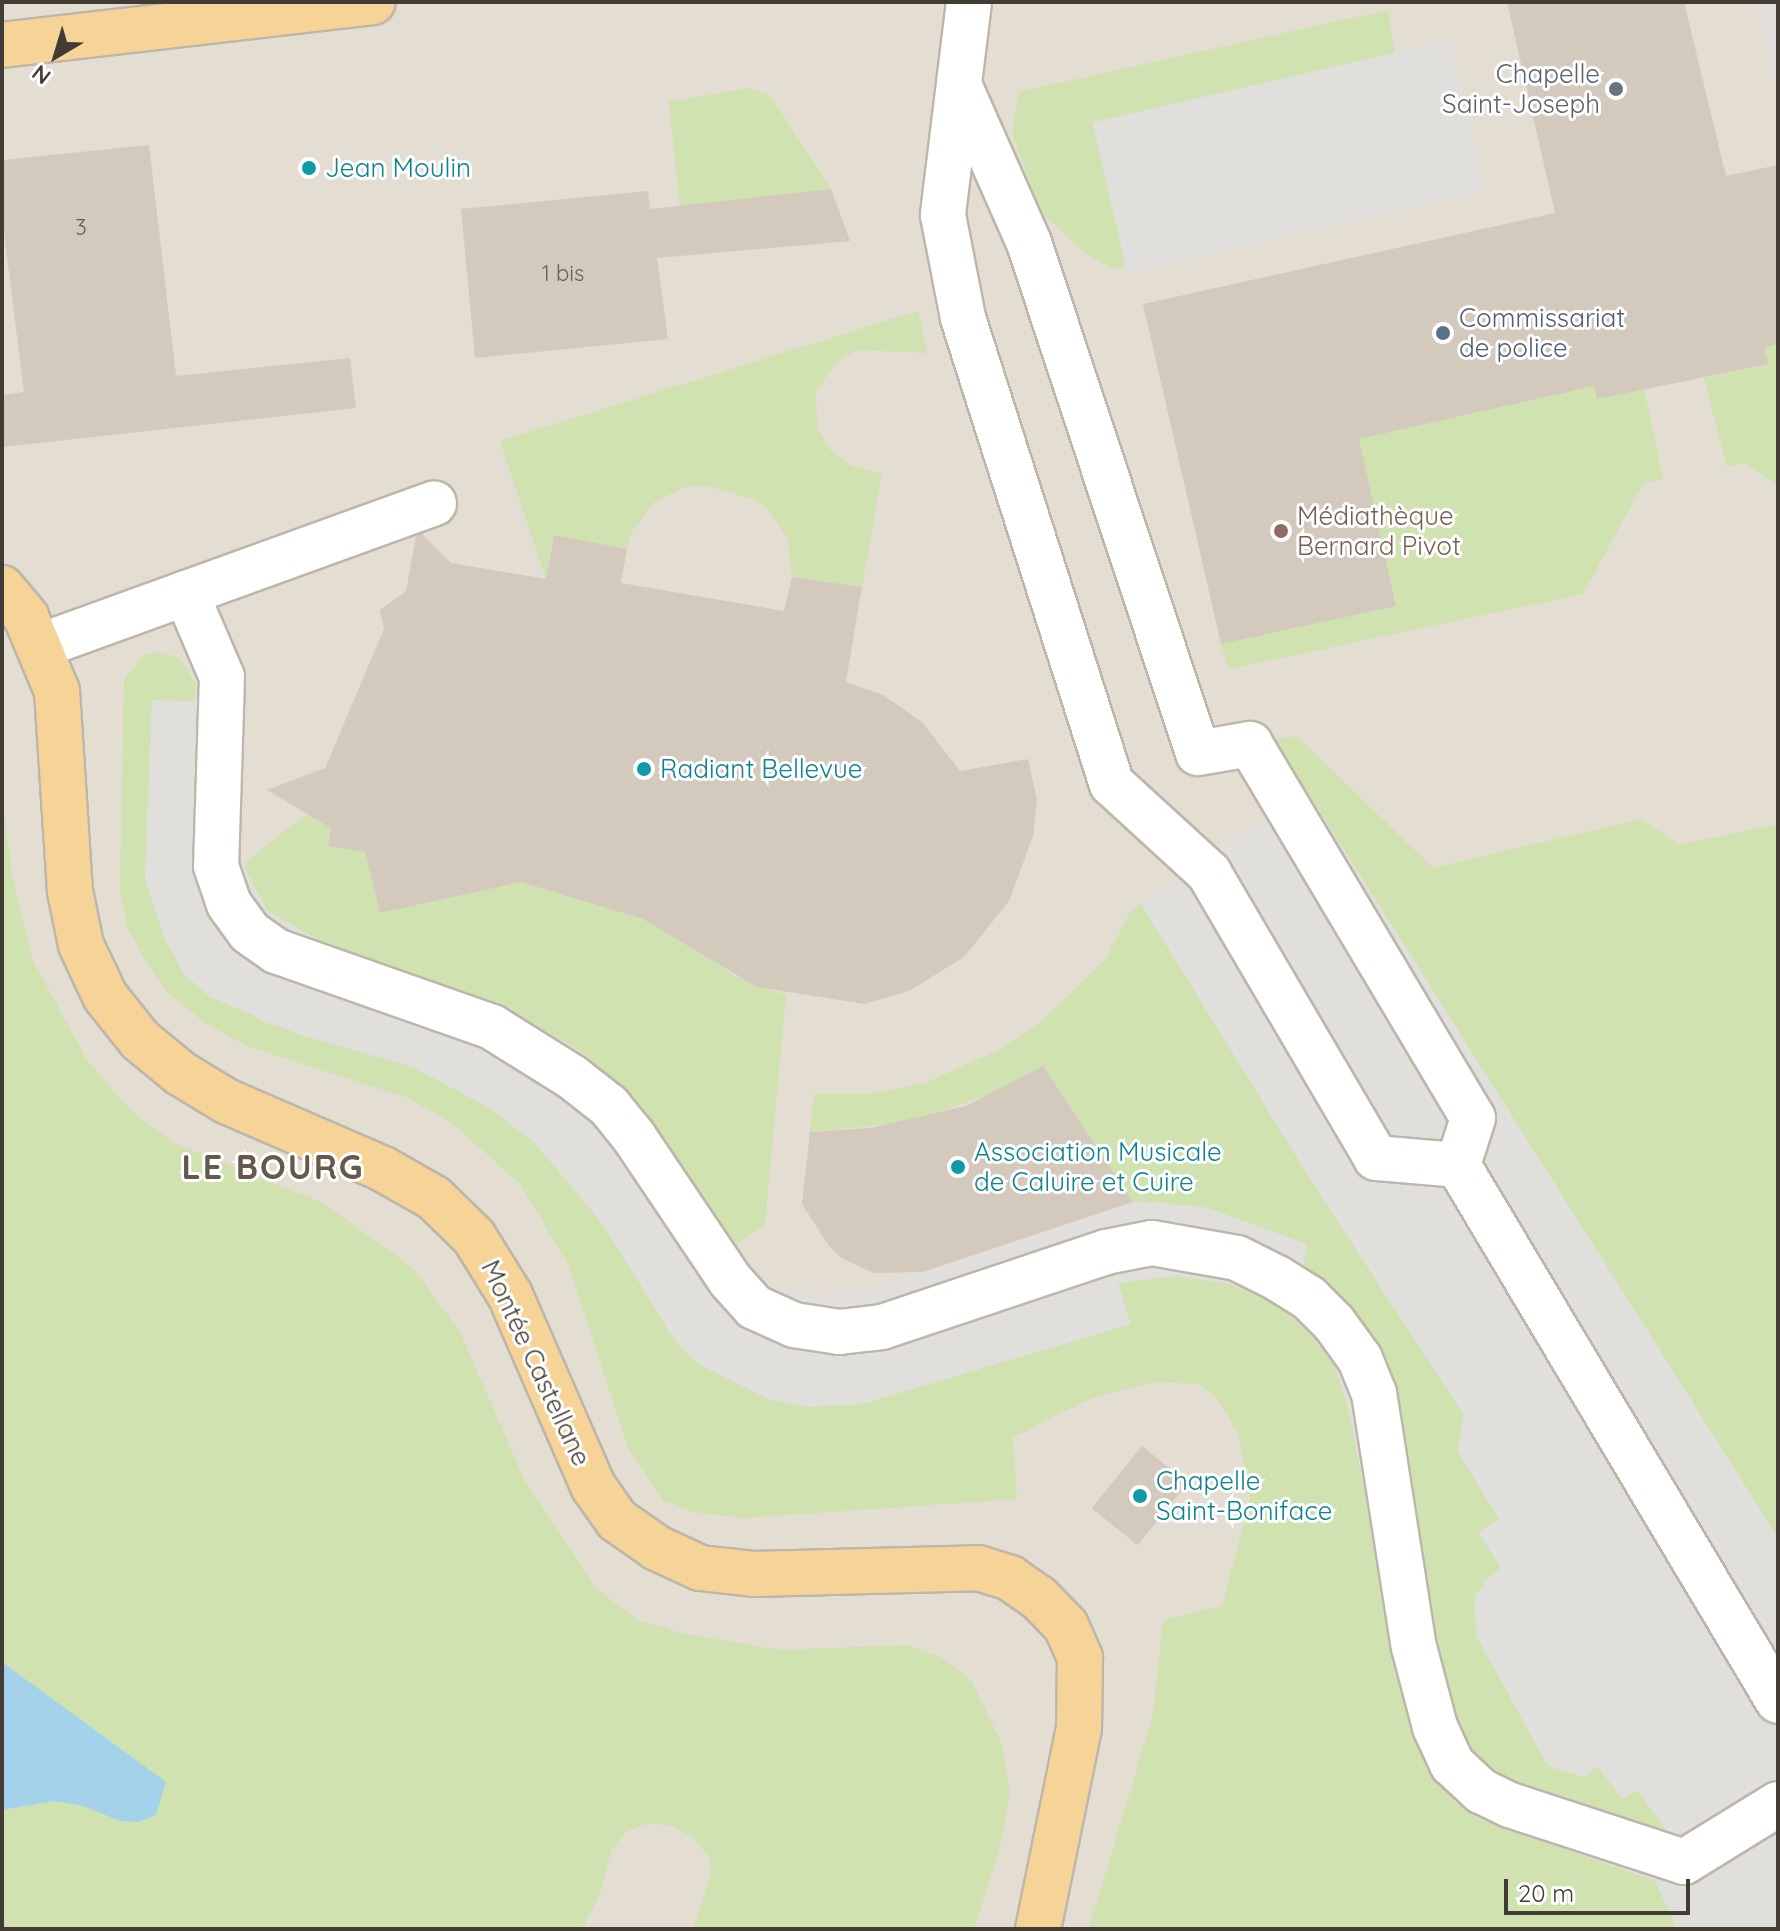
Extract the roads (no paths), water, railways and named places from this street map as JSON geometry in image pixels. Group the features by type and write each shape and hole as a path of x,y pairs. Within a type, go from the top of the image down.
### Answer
{"main road":[{"path":"2,45 373,2"},
{"name":"Montée Castellane","path":"2,588 26,617 57,691 63,738 70,891 81,945 105,996 140,1040 180,1073 226,1101 383,1169 434,1198 474,1237 510,1295 593,1486 617,1520 657,1548 700,1568 754,1574 978,1568 1010,1578 1039,1598 1066,1626 1080,1658 1079,1728 1038,1929"}],"street":[{"path":"969,2 943,215 963,318 1112,784 1209,873 1376,1158 1458,1165"},
{"path":"960,86 1029,243 1198,753 1250,744 1473,1118 1458,1165 1778,1701"},
{"path":"40,646 434,503"},
{"path":"186,593 222,677 216,866 229,904 249,932 276,951 492,1027 572,1077 609,1106 634,1137 730,1280 754,1307 794,1325 839,1332 882,1327 1106,1252 1152,1243 1237,1258 1309,1298 1334,1323 1360,1359 1374,1393 1414,1647 1435,1727 1452,1764 1481,1791 1510,1805 1684,1862 1778,1804"}],"water":[{"path":"2,1662 166,1782 156,1815 138,1822 120,1821 83,1806 54,1801 2,1810"}],"place":[{"name":"Chapelle Saint-Joseph","path":"1616,89"},
{"name":"Jean Moulin","path":"309,168"},
{"name":"Commissariat de police","path":"1443,333"},
{"name":"Médiathèque Bernard Pivot","path":"1281,531"},
{"name":"Radiant Bellevue","path":"644,769"},
{"name":"Association Musicale de Caluire et Cuire","path":"958,1167"},
{"name":"Chapelle Saint-Boniface","path":"1140,1496"}],"district":[{"name":"LE BOURG","path":"273,1167"}]}
